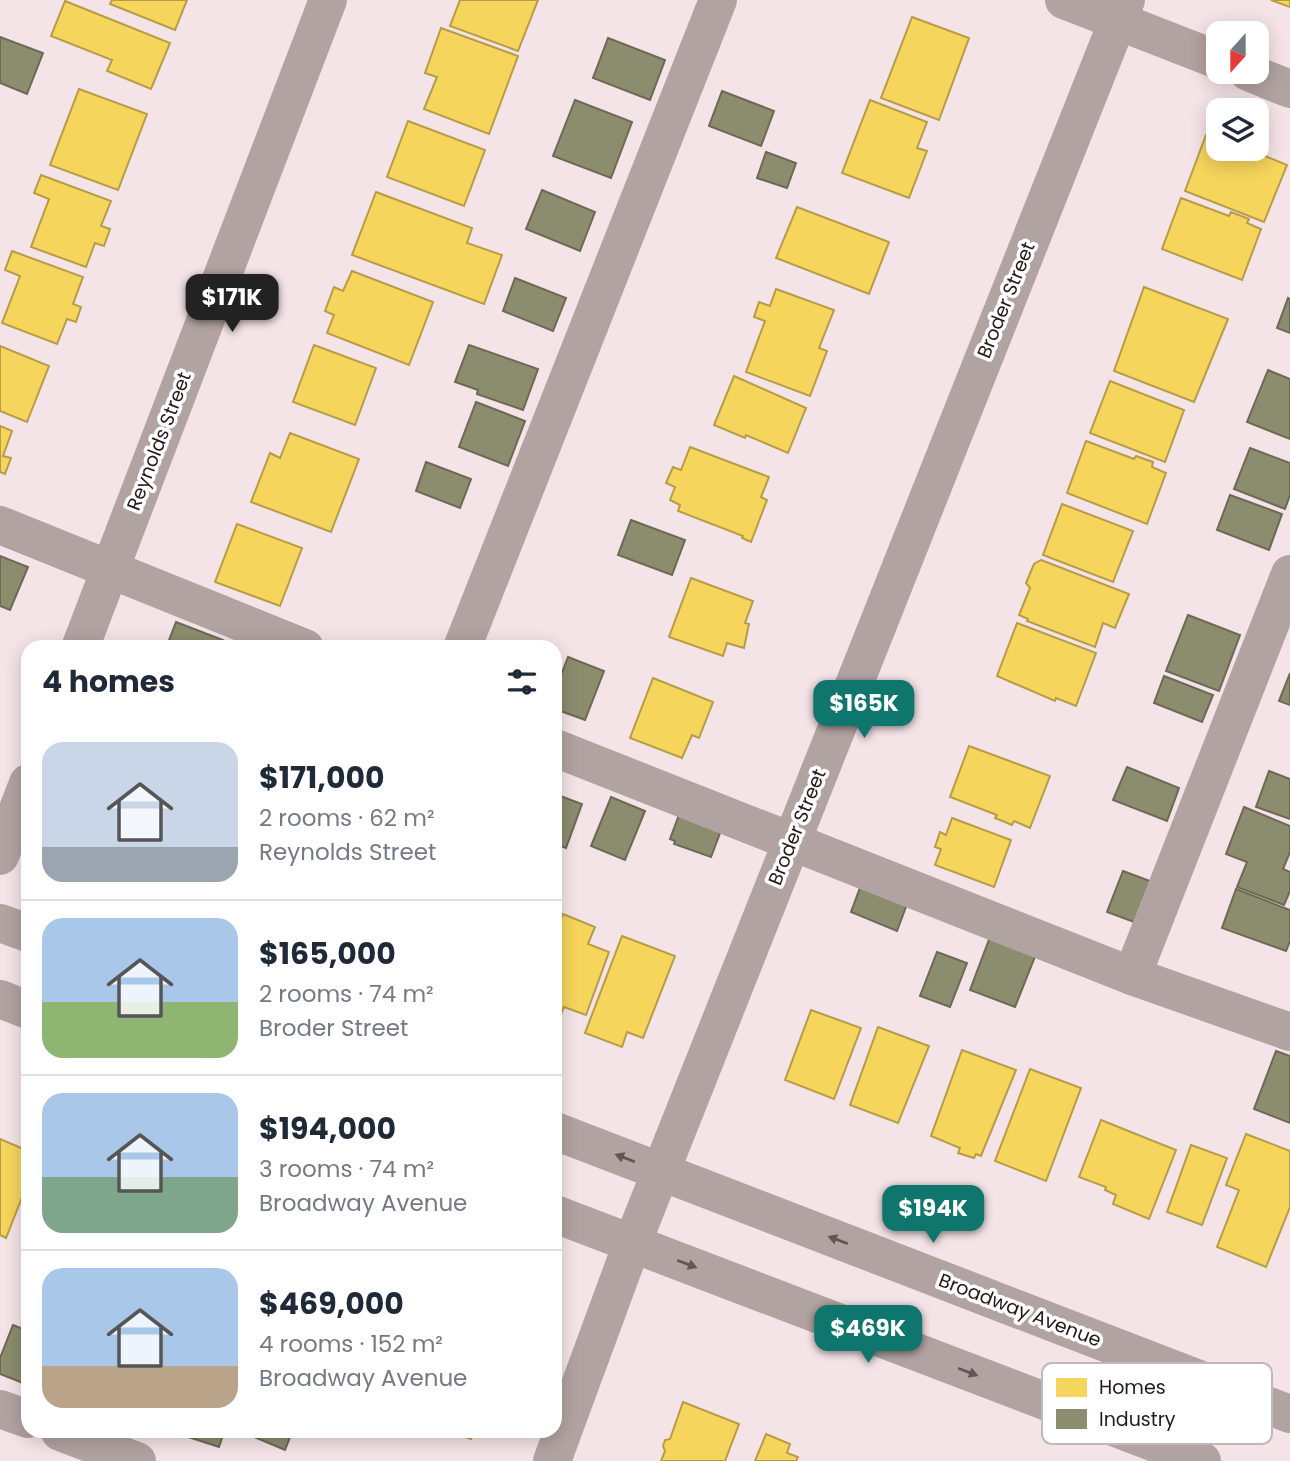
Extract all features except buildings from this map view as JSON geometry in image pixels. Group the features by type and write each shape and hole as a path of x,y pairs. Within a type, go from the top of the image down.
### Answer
{"street":[{"name":"Reynolds Street","path":"83,640 328,0"},
{"path":"465,640 718,0"},
{"path":"1064,0 1122,10 1206,54"},
{"name":"Broder Street","path":"562,1434 632,1244 1122,10"},
{"path":"1269,80 1290,89"},
{"path":"0,525 286,640"},
{"path":"1132,976 1290,574"},
{"path":"562,751 1132,976 1290,1032"},
{"path":"0,856 21,801"},
{"path":"0,923 21,930"},
{"path":"0,999 21,1007"},
{"name":"Broadway Avenue","path":"562,1134 1158,1363"},
{"path":"562,1217 1042,1400"},
{"name":"Broadway Avenue","path":"1272,1407 1290,1414"},
{"path":"0,1409 21,1416"},
{"path":"76,1438 138,1461"},
{"name":"Broder Street","path":"552,1461 560,1438"},
{"path":"1157,1444 1202,1461"}]}
